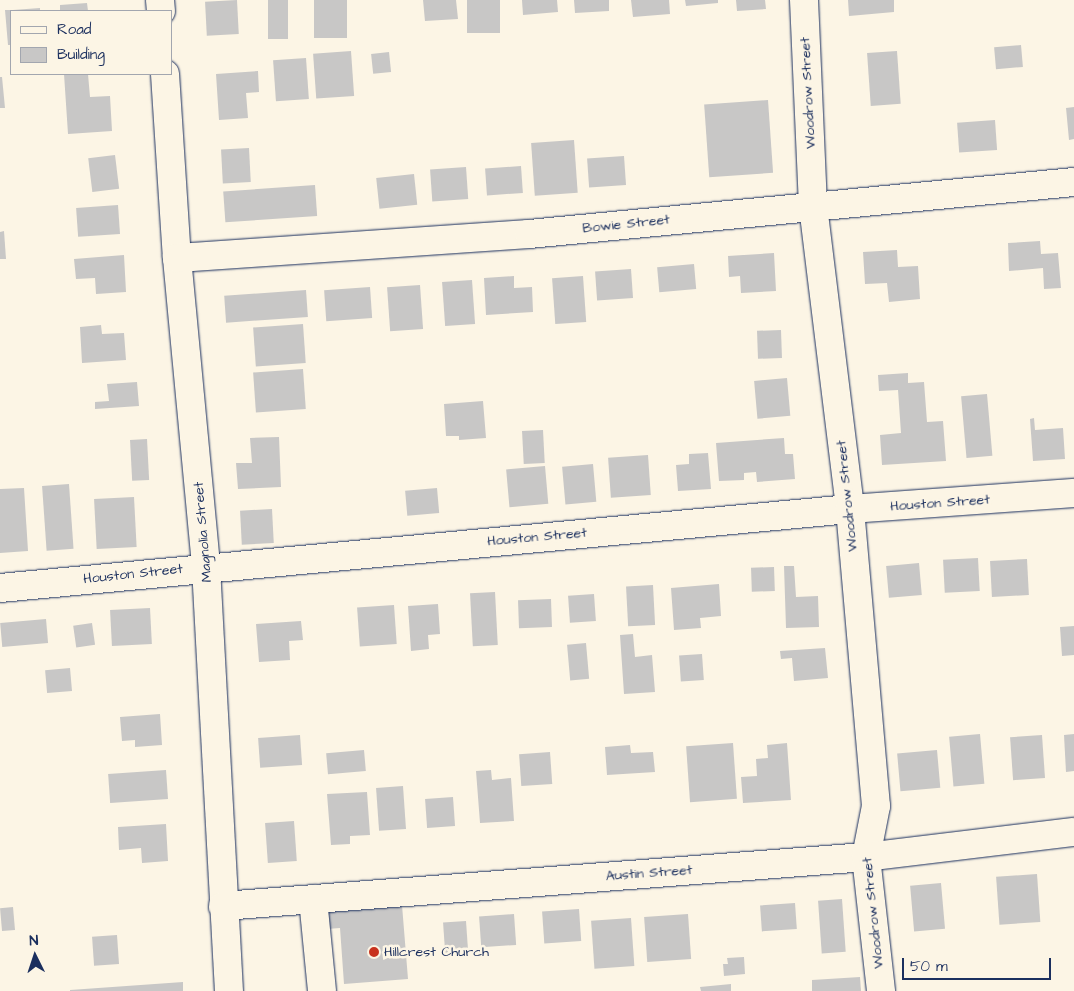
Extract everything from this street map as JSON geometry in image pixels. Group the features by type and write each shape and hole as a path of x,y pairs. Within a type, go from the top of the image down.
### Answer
{"street":[{"name":"Woodrow Street","path":"804,0 813,206 850,509 876,806 866,857 881,991"},
{"name":"Magnolia Street","path":"165,75 177,258 206,566 229,991"},
{"name":"Bowie Street","path":"177,258 529,234 1074,182"},
{"name":"Houston Street","path":"0,588 206,566 850,509 1074,493"},
{"name":"Austin Street","path":"223,906 866,857 1074,832"},
{"path":"313,899 322,991"}],"building":[{"path":"237,0 239,34 207,36 205,2"},
{"path":"268,0 288,0 288,39 268,39"},
{"path":"314,0 347,0 347,38 314,38"},
{"path":"423,0 456,0 458,19 425,21"},
{"path":"467,0 500,0 500,33 467,33"},
{"path":"522,0 557,0 558,12 523,15"},
{"path":"574,0 609,0 609,11 575,13"},
{"path":"631,0 669,0 670,14 633,17"},
{"path":"685,0 718,0 718,3 686,6"},
{"path":"736,0 765,0 766,9 737,11"},
{"path":"848,0 894,0 894,12 849,16"},
{"path":"87,3 88,10 60,10 60,5"},
{"path":"40,8 40,10 13,10"},
{"path":"5,10 10,10 10,45 8,45"},
{"path":"1021,45 1023,67 996,69 994,47"},
{"path":"351,51 354,96 316,99 313,54"},
{"path":"897,51 901,104 871,106 867,53"},
{"path":"389,52 391,72 373,74 371,54"},
{"path":"306,58 309,99 276,101 273,60"},
{"path":"258,71 259,92 246,93 248,118 219,120 216,74"},
{"path":"64,75 88,75 90,97 110,96 112,131 68,134"},
{"path":"0,77 2,77 5,108 0,108"},
{"path":"768,100 773,173 709,177 704,104"},
{"path":"1074,107 1074,139 1069,140 1066,108"},
{"path":"995,120 997,150 959,153 957,123"},
{"path":"574,140 578,193 535,196 531,143"},
{"path":"249,148 251,182 223,183 221,149"},
{"path":"115,155 119,189 92,192 88,158"},
{"path":"624,156 626,185 589,188 587,159"},
{"path":"521,166 523,193 487,195 485,169"},
{"path":"466,167 468,199 432,201 430,170"},
{"path":"414,174 417,205 379,209 376,178"},
{"path":"315,185 317,216 225,222 223,191"},
{"path":"118,205 120,234 78,237 76,208"},
{"path":"4,231 6,259 0,259 0,232"},
{"path":"1040,241 1041,254 1058,253 1061,288 1044,289 1043,268 1009,271 1008,243"},
{"path":"897,250 898,267 918,266 920,299 889,302 887,283 865,284 863,252"},
{"path":"774,253 776,291 741,293 740,276 729,277 728,256"},
{"path":"124,255 126,292 96,294 95,278 76,279 74,259"},
{"path":"694,264 696,289 659,292 657,267"},
{"path":"631,269 633,298 597,300 595,272"},
{"path":"514,276 514,288 532,287 533,312 486,315 484,278"},
{"path":"583,276 586,322 555,324 552,278"},
{"path":"472,280 475,324 445,326 442,282"},
{"path":"420,285 423,329 390,331 387,287"},
{"path":"370,287 372,318 326,321 324,290"},
{"path":"306,290 308,317 226,323 224,296"},
{"path":"303,324 306,363 256,366 253,327"},
{"path":"101,325 102,334 124,333 126,360 82,363 80,327"},
{"path":"781,330 782,358 758,359 757,331"},
{"path":"303,369 306,409 256,412 253,372"},
{"path":"908,373 908,383 924,382 927,422 943,421 946,461 882,465 880,435 901,433 898,390 879,391 878,375"},
{"path":"787,378 790,416 757,419 754,381"},
{"path":"137,382 139,406 95,409 95,402 109,401 107,384"},
{"path":"987,394 992,456 967,458 961,396"},
{"path":"483,401 486,438 459,440 459,436 446,436 444,404"},
{"path":"1034,418 1035,430 1063,428 1065,459 1033,461 1030,419"},
{"path":"543,430 545,463 524,464 522,431"},
{"path":"279,437 281,487 238,489 236,463 252,463 250,438"},
{"path":"784,438 785,454 793,454 795,479 757,482 756,472 744,473 744,480 719,481 716,443"},
{"path":"147,439 149,480 132,481 130,440"},
{"path":"708,453 711,489 678,491 676,465 689,464 689,454"},
{"path":"648,455 651,495 611,498 608,458"},
{"path":"593,464 596,502 565,505 562,467"},
{"path":"545,466 548,504 509,507 506,469"},
{"path":"69,484 74,549 47,551 42,486"},
{"path":"24,488 28,551 0,553 0,489"},
{"path":"437,488 439,513 407,516 405,491"},
{"path":"134,497 137,547 97,549 94,499"},
{"path":"272,509 274,543 242,545 240,511"},
{"path":"978,558 980,591 945,593 943,560"},
{"path":"1027,559 1029,595 992,597 990,561"},
{"path":"919,563 922,595 889,598 886,566"},
{"path":"784,566 794,566 796,597 818,596 819,627 786,628"},
{"path":"774,567 775,591 752,592 751,568"},
{"path":"719,584 721,616 700,618 701,628 674,630 671,588"},
{"path":"653,585 655,625 628,626 626,586"},
{"path":"495,592 498,645 473,646 470,593"},
{"path":"594,594 596,621 570,623 568,596"},
{"path":"551,599 552,627 519,628 518,600"},
{"path":"438,604 440,634 428,635 429,649 411,651 408,606"},
{"path":"394,605 397,644 360,646 357,608"},
{"path":"150,608 152,644 112,646 110,610"},
{"path":"46,619 48,643 2,647 0,623"},
{"path":"301,621 303,640 289,641 290,660 259,662 256,624"},
{"path":"92,623 95,645 76,647 73,626"},
{"path":"1074,626 1074,655 1062,656 1060,627"},
{"path":"633,634 635,657 652,655 655,692 624,694 620,635"},
{"path":"586,643 589,679 570,681 567,645"},
{"path":"825,648 828,678 794,681 792,658 781,659 780,651"},
{"path":"702,654 704,680 681,682 679,656"},
{"path":"70,668 72,691 47,693 45,670"},
{"path":"160,714 162,745 135,747 135,740 122,741 120,717"},
{"path":"980,734 984,784 953,787 949,737"},
{"path":"1074,734 1074,771 1066,772 1064,735"},
{"path":"300,735 302,765 260,768 258,738"},
{"path":"1042,735 1045,778 1013,780 1010,737"},
{"path":"733,743 737,799 690,802 686,746"},
{"path":"787,743 791,800 743,803 741,777 757,776 756,759 768,758 767,745"},
{"path":"630,745 631,753 653,752 655,772 607,775 605,747"},
{"path":"364,750 366,771 328,774 326,753"},
{"path":"937,750 940,788 900,791 897,753"},
{"path":"550,752 552,784 521,786 519,754"},
{"path":"166,770 168,799 110,803 108,774"},
{"path":"491,770 492,780 511,778 514,821 480,823 476,771"},
{"path":"403,786 406,829 379,831 376,788"},
{"path":"367,792 370,835 350,836 350,844 331,845 327,794"},
{"path":"453,797 455,826 427,828 425,799"},
{"path":"294,821 297,861 268,863 265,823"},
{"path":"166,824 168,861 142,863 141,848 119,850 118,827"},
{"path":"1037,874 1040,922 999,925 996,877"},
{"path":"941,883 945,929 914,932 910,886"},
{"path":"842,899 846,952 822,954 818,901"},
{"path":"795,903 797,929 762,931 760,905"},
{"path":"402,905 408,979 344,984 340,928 327,929 326,911"},
{"path":"13,907 15,930 2,931 0,908"},
{"path":"579,909 581,941 544,944 542,912"},
{"path":"514,914 516,945 481,947 479,916"},
{"path":"688,914 691,959 647,962 644,917"},
{"path":"631,918 634,966 594,969 591,921"},
{"path":"466,921 468,952 445,954 443,923"},
{"path":"117,935 119,964 94,966 92,937"},
{"path":"744,957 745,974 724,976 723,964 728,964 727,958"},
{"path":"860,977 861,991 812,991 812,980"},
{"path":"183,982 183,991 70,991 70,990"},
{"path":"731,984 731,991 701,991 700,987"}],"place":[{"name":"Hillcrest Church","path":"374,952"}]}
